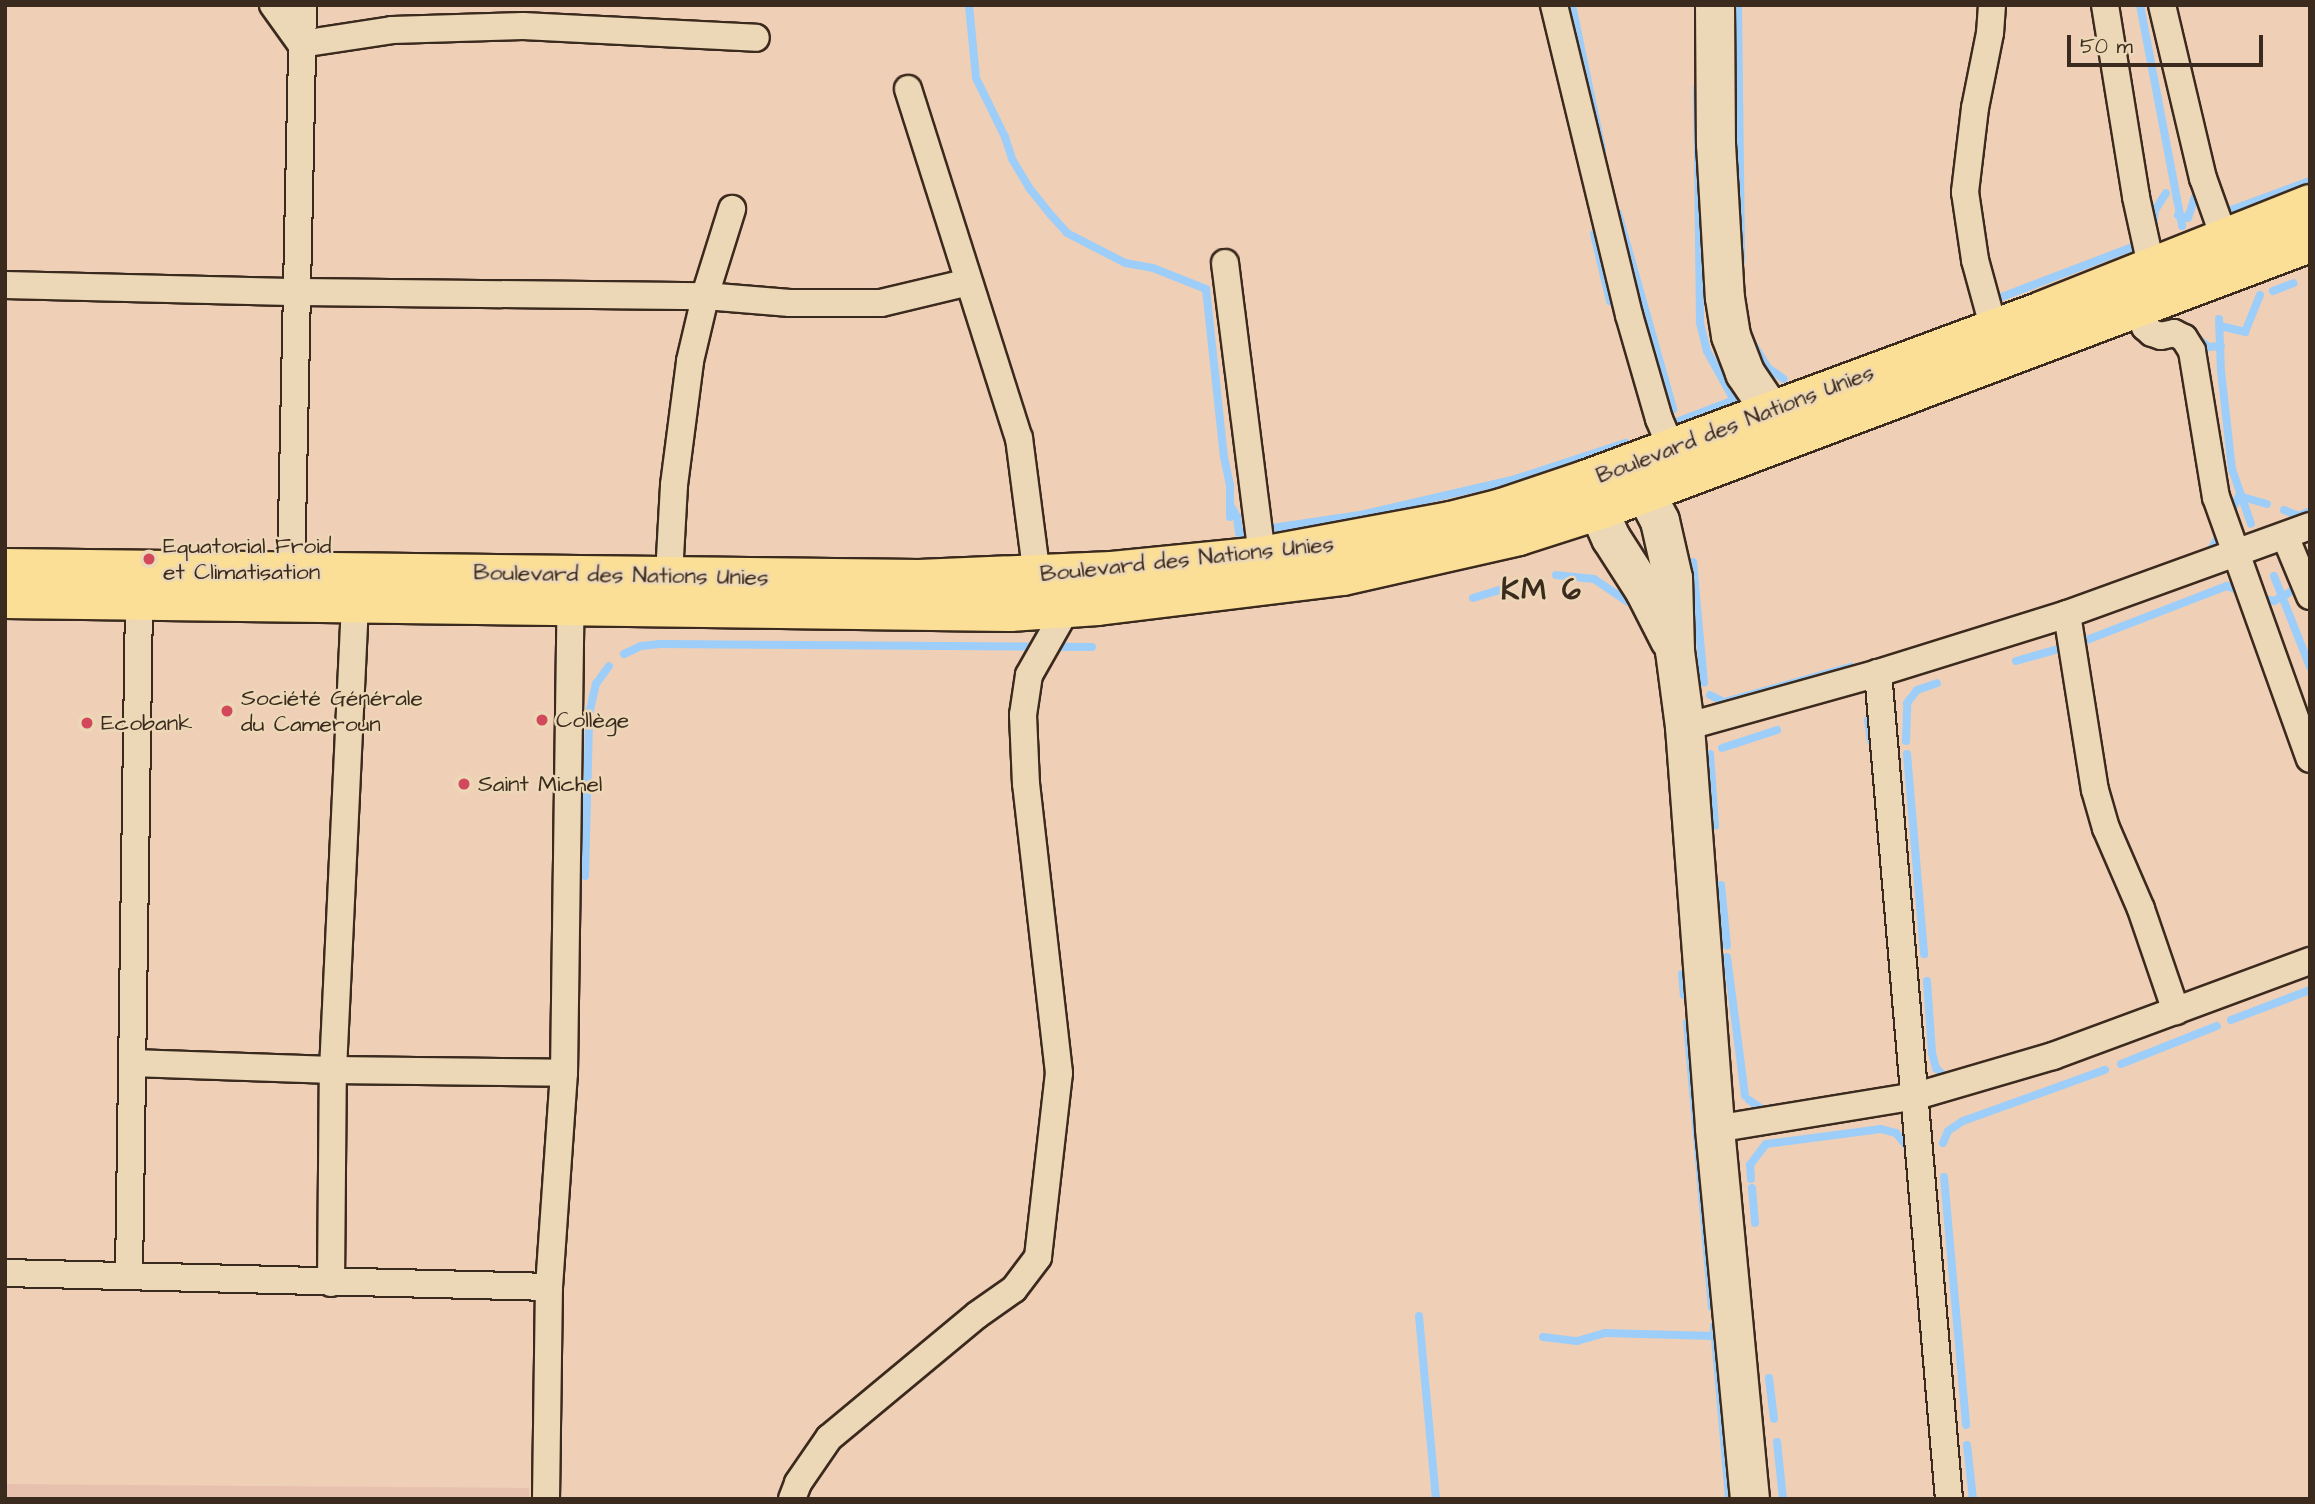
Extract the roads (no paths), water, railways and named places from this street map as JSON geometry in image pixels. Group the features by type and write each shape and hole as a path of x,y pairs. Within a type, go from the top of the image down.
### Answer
{"main road":[{"name":"Boulevard des Nations Unies","path":"1780,425 1993,326 2044,310 2151,265 2310,204"},
{"name":"Boulevard des Nations Unies","path":"5,568 291,573 571,591 1010,612 1067,608 1343,576 1519,536 1592,496 1780,425 2139,307 2310,243"},
{"name":"Boulevard des Nations Unies","path":"5,599 355,606 571,591 669,575 919,579 1037,576 1262,556 1451,521 1502,508 1592,496"}],"street":[{"path":"273,5 301,44"},
{"path":"291,573 303,5"},
{"path":"1554,5 1629,315 1659,419 1678,463"},
{"path":"1715,5 1716,144 1725,299 1731,336 1745,373 1780,425"},
{"path":"1992,5 1965,192 1975,260 1993,326"},
{"path":"2105,5 2136,197 2151,265"},
{"path":"2162,5 2203,178 2224,237"},
{"path":"301,44 392,30 523,26 756,38"},
{"path":"908,89 1019,438 1037,576"},
{"path":"669,575 676,461 690,361 705,296 732,209"},
{"path":"1225,262 1262,556"},
{"path":"5,285 299,292 705,296 790,303 881,303 969,282"},
{"path":"2139,307 2145,327 2152,334 2161,336 2174,333 2184,338 2192,351 2216,497 2310,758"},
{"path":"1638,479 1660,522 1670,555 1675,651 1685,727 1715,1129 1750,1499"},
{"path":"1592,496 1659,615 1675,651"},
{"path":"1685,727 1878,673 2067,614 2310,526"},
{"path":"2285,536 2310,596"},
{"path":"546,1499 549,1287 564,1073 571,591"},
{"path":"129,1275 139,600"},
{"path":"331,1283 333,1070 355,606"},
{"path":"792,1499 798,1483 829,1438 977,1315 1014,1289 1038,1257 1059,1073 1026,784 1023,715 1029,675 1067,608"},
{"path":"2067,614 2095,790 2106,828 2141,909 2176,1011"},
{"path":"1878,673 1949,1499"},
{"path":"1715,1129 1916,1096 2053,1056 2310,961"},
{"path":"132,1063 333,1070 564,1073"},
{"path":"5,1273 549,1287"}],"waterway":[{"path":"969,5 976,78 1005,137 1012,159 1030,189 1051,215 1067,233 1125,263 1153,268 1206,289 1224,457 1230,485 1230,517"},
{"path":"1572,5 1602,150"},
{"path":"1738,5 1741,261"},
{"path":"2140,5 2182,226"},
{"path":"1679,421 1734,400 1707,351 1700,322 1697,88"},
{"path":"2221,208 2231,210 2310,181"},
{"path":"2153,228 2155,210 2166,193"},
{"path":"2178,215 2188,218 2195,197 2204,201"},
{"path":"1618,213 1673,409"},
{"path":"1594,234 1610,301"},
{"path":"1999,298 2143,243"},
{"path":"2273,291 2294,283"},
{"path":"2220,326 2245,332 2260,295"},
{"path":"2219,319 2221,371 2232,469 2251,524"},
{"path":"2195,337 2209,347 2221,346"},
{"path":"1754,345 1768,368 1784,379"},
{"path":"1232,508 1237,517 1239,533 1360,515 1512,480 1626,443"},
{"path":"2230,514 2239,496 2267,504"},
{"path":"2284,510 2299,516 2310,511"},
{"path":"2204,553 2211,550 2221,531"},
{"path":"1693,562 1704,682"},
{"path":"1556,575 1594,579 1627,601"},
{"path":"2274,576 2310,667"},
{"path":"2259,598 2274,601 2292,591 2296,583"},
{"path":"2079,643 2227,586 2243,592"},
{"path":"1473,598 1505,588"},
{"path":"624,654 641,646 660,644 1092,647"},
{"path":"2016,661 2062,648"},
{"path":"589,714 596,684 609,666"},
{"path":"1710,695 1724,702 1851,667"},
{"path":"1906,741 1907,703 1917,690 1937,683"},
{"path":"1868,720 1871,741"},
{"path":"585,876 589,725"},
{"path":"1722,748 1777,730"},
{"path":"1710,754 1715,826"},
{"path":"1907,754 1924,954"},
{"path":"1721,885 1727,946"},
{"path":"1727,957 1745,1096"},
{"path":"1682,974 1684,995"},
{"path":"1927,981 1932,1053 1936,1068 1949,1081"},
{"path":"2231,1020 2310,990"},
{"path":"1687,1023 1712,1307"},
{"path":"2121,1064 2217,1026"},
{"path":"1943,1143 1948,1131 1963,1121 2105,1070"},
{"path":"1749,1100 1766,1112"},
{"path":"1751,1179 1750,1165 1766,1144 1881,1129 1896,1133 1910,1150"},
{"path":"1944,1177 1966,1425"},
{"path":"1752,1188 1755,1223"},
{"path":"1419,1316 1436,1499"},
{"path":"1714,1326 1729,1499"},
{"path":"1543,1337 1577,1341 1605,1333 1715,1336"},
{"path":"1769,1378 1774,1419"},
{"path":"1777,1442 1783,1499"},
{"path":"1967,1445 1973,1499"}],"place":[{"name":"Equatorial Froid et Climatisation","path":"149,559"},
{"name":"Société Générale du Cameroun","path":"227,711"},
{"name":"Collège","path":"542,720"},
{"name":"Ecobank","path":"87,723"},
{"name":"Saint Michel","path":"464,784"}],"district":[{"name":"KM 6","path":"1542,590"}]}
